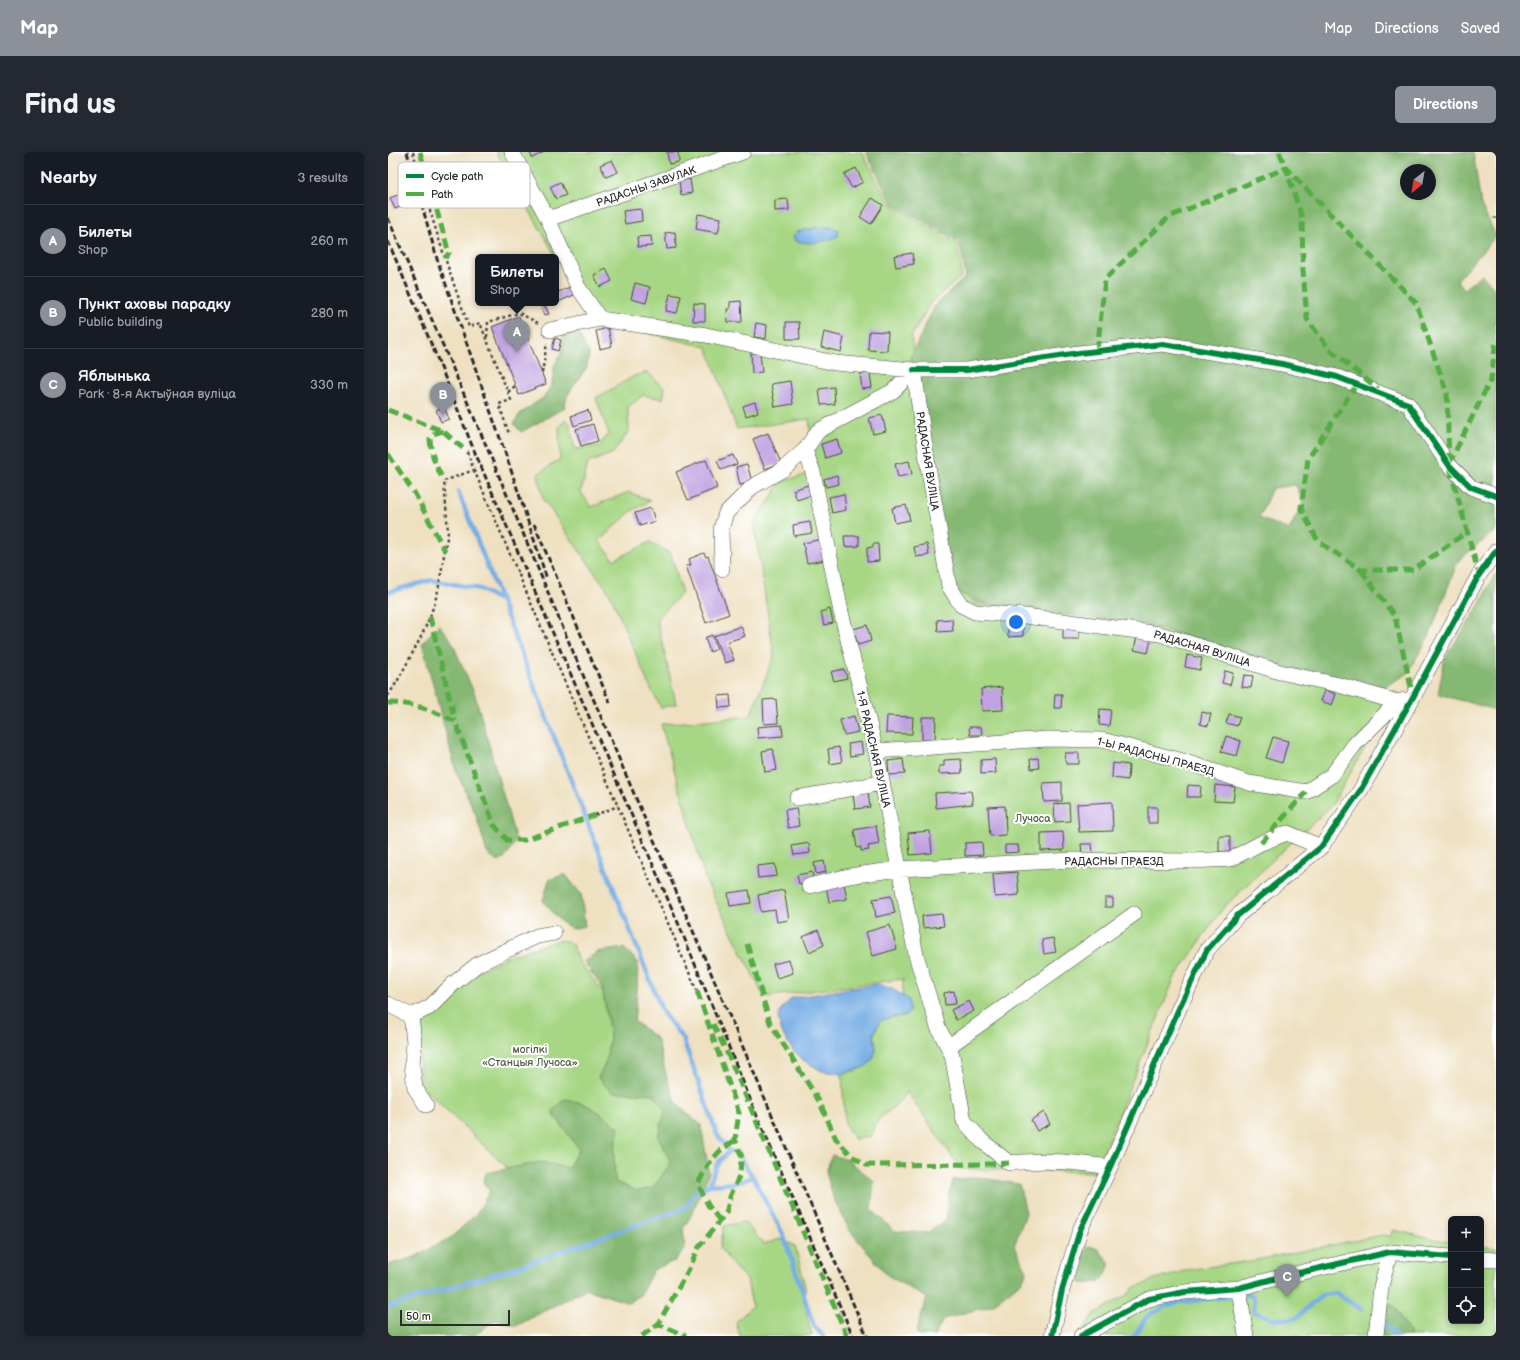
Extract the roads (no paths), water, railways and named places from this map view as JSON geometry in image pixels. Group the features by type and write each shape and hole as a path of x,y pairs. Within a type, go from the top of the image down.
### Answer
{"street":[{"path":"512,152 517,162"},
{"name":"РАДАСНЫ ЗАВУЛАК","path":"548,219 743,152"},
{"path":"530,186 548,219 578,287 600,319"},
{"path":"550,330 600,319 706,335 835,363 914,370 968,370 1079,353 1163,344 1282,364 1336,377 1408,404 1449,465 1471,487 1496,496"},
{"path":"722,569 721,529 726,513 752,487 782,470 805,450 818,431 893,391 914,370"},
{"name":"РАДАСНАЯ ВУЛІЦА","path":"914,370 927,460 949,586 961,605 975,612 1025,616 1160,634 1280,672 1339,685 1397,702"},
{"name":"1-Я РАДАСНАЯ ВУЛІЦА","path":"805,450 814,472 841,612 876,751 916,955 938,1027 952,1055 964,1121 982,1141 1009,1163 1032,1161 1067,1161 1110,1168"},
{"path":"1052,1336 1062,1290 1080,1230 1110,1168 1180,1006 1207,950 1237,916 1321,847 1360,791 1479,576 1496,550"},
{"path":"1397,702 1413,697"},
{"name":"1-Ы РАДАСНЫ ПРАЕЗД","path":"876,751 1048,738 1102,740 1183,761 1249,783 1306,792 1332,775 1355,744 1397,702"},
{"path":"797,798 882,783"},
{"name":"РАДАСНЫ ПРАЕЗД","path":"810,886 849,876 899,869 1074,860 1190,861 1231,859 1261,843 1287,833 1321,847"},
{"path":"948,1048 1134,914"},
{"path":"411,1016 430,1007 453,984 478,964 537,936 554,933"},
{"path":"388,1004 411,1016"},
{"path":"411,1016 414,1042 412,1065 415,1088 426,1105"},
{"path":"1376,1336 1381,1287 1390,1252"},
{"path":"1081,1336 1149,1299 1186,1292 1240,1295 1390,1252 1448,1257"},
{"path":"1484,1259 1496,1260"},
{"path":"1240,1295 1246,1336"}],"water":[{"path":"818,227 833,227 839,230 838,236 817,243 795,241 793,236 797,232"},
{"path":"878,984 894,990 909,1000 910,1011 906,1016 892,1017 880,1021 874,1034 876,1050 872,1061 865,1067 842,1074 822,1071 803,1060 792,1049 782,1033 778,1018 781,1009 792,998"}],"waterway":[{"path":"458,491 663,1013 683,1039 717,1134 729,1151 737,1153 753,1177 783,1234 814,1326 823,1336"},
{"path":"388,592 432,580 480,589 501,601"},
{"path":"388,1307 518,1267 685,1208 697,1191 709,1185 717,1164 729,1151"},
{"path":"709,1185 736,1183 753,1177"},
{"path":"1134,1336 1148,1315 1174,1303 1249,1294 1254,1298 1254,1312 1273,1319 1295,1319 1322,1295 1336,1293 1361,1309"},
{"path":"1382,1322 1396,1336"}],"railway":[{"path":"407,152 410,162"},
{"path":"423,208 437,259 509,464 547,579"},
{"path":"388,218 867,1336"},
{"path":"388,241 473,448 679,925 757,1116 853,1336"},
{"path":"534,524 610,703"}],"place":[{"name":"Билеты","path":"517,352"},
{"name":"Пункт аховы парадку","path":"443,415"},
{"name":"Яблынька","path":"1287,1297"}],"park label":[{"name":"Лучоса","path":"1033,818"},
{"name":"могілкі «Станцыя Лучоса»","path":"530,1055"}]}
